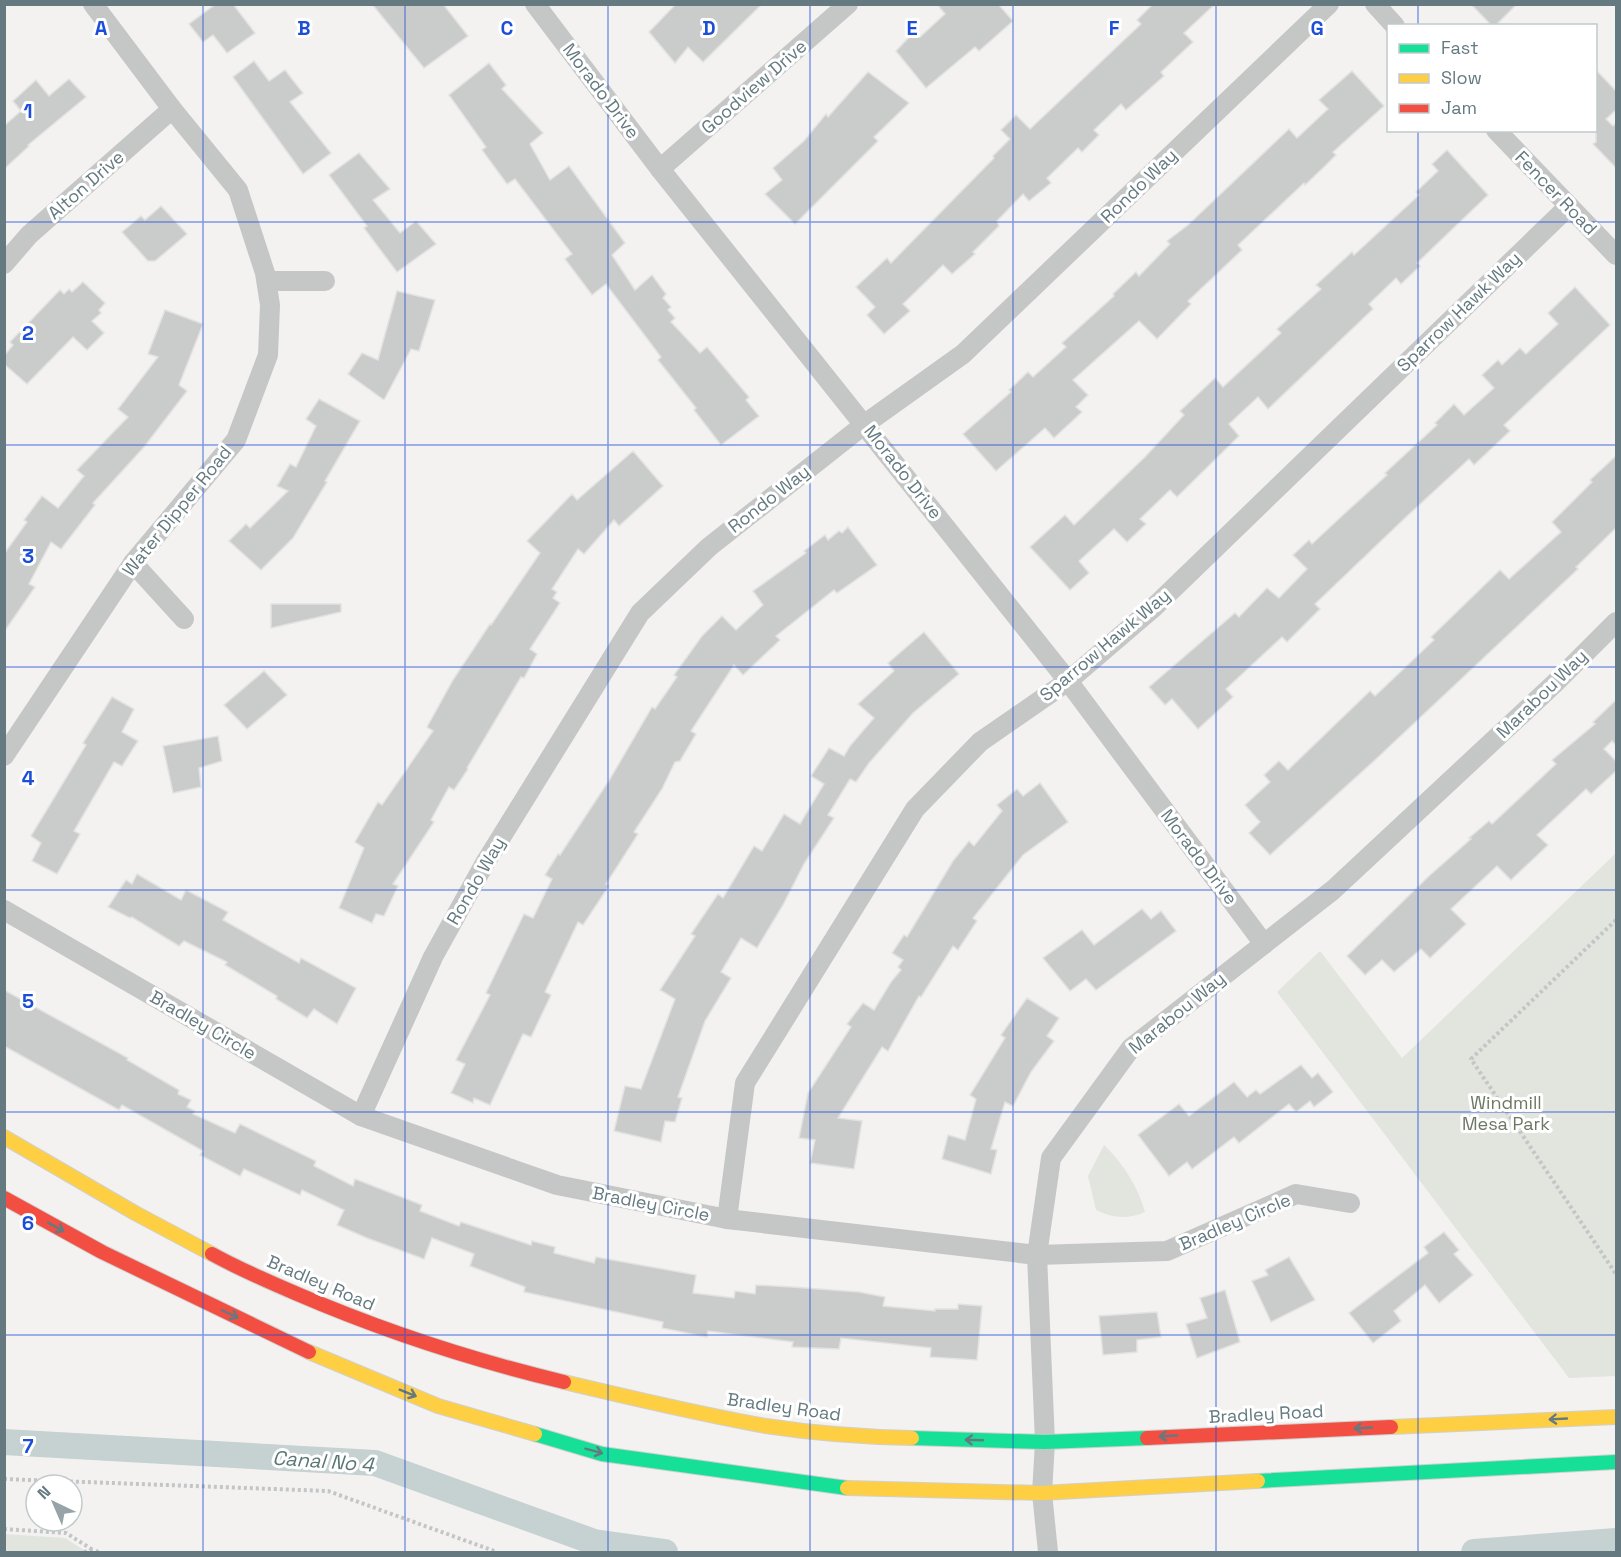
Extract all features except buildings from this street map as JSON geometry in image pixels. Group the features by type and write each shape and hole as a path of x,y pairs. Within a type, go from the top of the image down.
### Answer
{"main road":[{"name":"Bradley Road","path":"4,1137 135,1213 234,1266 333,1310 429,1345 513,1370 647,1402 768,1426 880,1437 1045,1442 1617,1417"},
{"path":"4,1198 102,1252 316,1356 438,1406 602,1454 846,1488 1042,1493 1617,1462"}],"street":[{"name":"Water Dipper Road","path":"4,756 133,563 236,440 268,355 270,305 267,281 238,190 172,109 93,4"},
{"name":"Morado Drive","path":"535,4 660,169 1068,681 1264,944"},
{"name":"Goodview Drive","path":"660,169 848,4"},
{"name":"Rondo Way","path":"361,1116 444,936 485,863 640,613 709,547 865,424 963,354 1329,4"},
{"path":"1375,4 1393,24"},
{"name":"Alton Drive","path":"4,264 29,235 172,109"},
{"name":"Fencer Road","path":"1498,132 1617,255"},
{"name":"Sparrow Hawk Way","path":"727,1219 745,1083 915,809 980,742 1068,681 1160,601 1569,206"},
{"path":"267,281 325,281"},
{"path":"133,563 184,619"},
{"name":"Marabou Way","path":"1048,1552 1042,1493 1045,1442 1037,1255 1051,1158 1131,1048 1333,890 1554,684 1617,621"},
{"name":"Bradley Circle","path":"4,910 361,1116 557,1185 727,1219 1037,1255 1167,1251 1296,1194 1350,1203"}],"path":[{"path":"1617,920 1471,1059 1617,1274"},
{"path":"4,1479 328,1491 497,1552"},
{"path":"4,1529 66,1533 99,1552"},
{"path":"84,1552 93,1550"}],"green space":[{"name":"Windmill Mesa Park","path":"1616,853 1616,1376 1569,1378 1277,992 1320,951 1402,1058"},
{"path":"1104,1145 1129,1176 1145,1212 1120,1217 1096,1210 1088,1176"},
{"path":"4,1534 65,1538 87,1552 5,1552"}],"waterway":[{"name":"Canal No 4","path":"4,1442 375,1463 594,1542 665,1552"},
{"name":"Canal No 4","path":"1474,1552 1616,1541"}],"traffic: fast":[{"path":"535,1434 602,1454 847,1488"},
{"path":"912,1438 1045,1442 1147,1438"},
{"path":"1258,1481 1616,1462"}],"traffic: slow":[{"path":"4,1137 135,1213 212,1254"},
{"path":"309,1352 438,1406 535,1434"},
{"path":"564,1382 766,1426 802,1431 912,1438"},
{"path":"1391,1427 1616,1417"},
{"path":"847,1488 1042,1493 1258,1481"}],"traffic: jam":[{"path":"4,1198 102,1252 309,1352"},
{"path":"212,1254 295,1293 395,1332 462,1354 564,1382"},
{"path":"1147,1438 1391,1427"}]}
